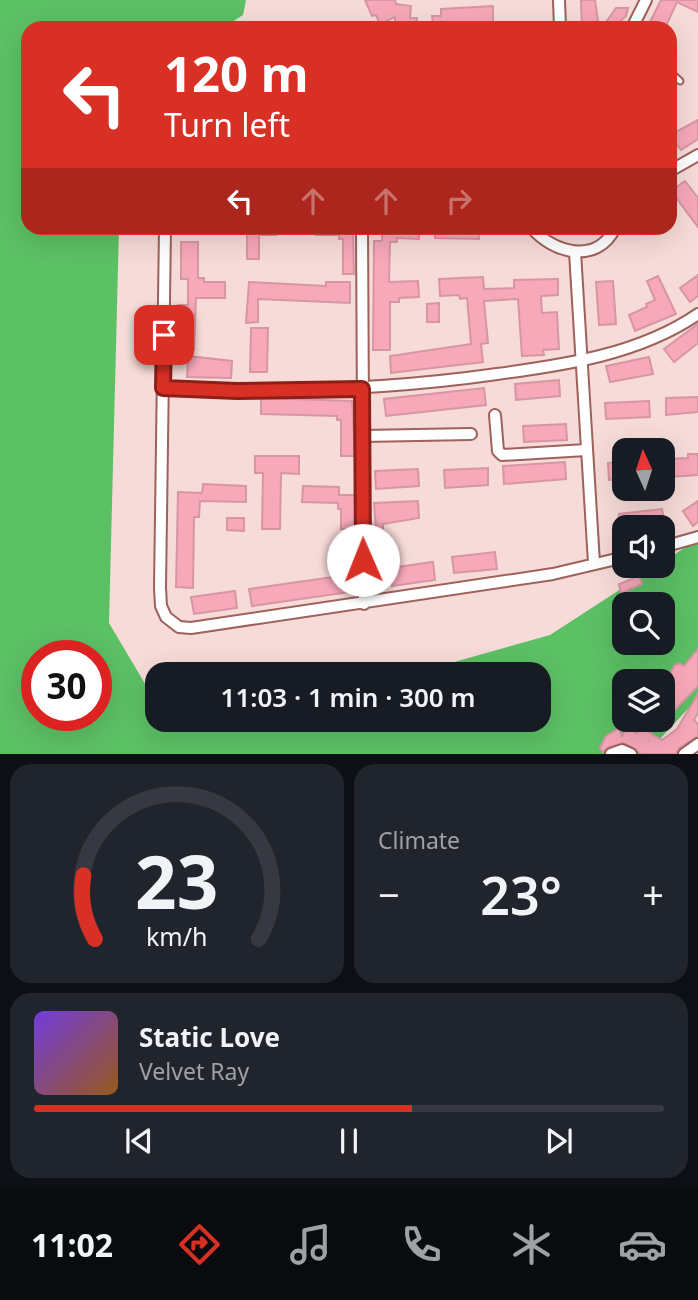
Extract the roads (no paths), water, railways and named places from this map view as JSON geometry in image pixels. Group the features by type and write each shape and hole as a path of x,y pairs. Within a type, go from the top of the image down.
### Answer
{"street":[{"path":"559,0 560,21"},
{"path":"636,21 646,0"},
{"path":"677,167 698,155"},
{"path":"165,235 160,588 161,606 166,617 179,626 191,628 553,575 612,560"},
{"path":"362,235 364,604"},
{"path":"538,235 557,249 575,251 593,248 607,235"},
{"path":"575,251 594,563"},
{"path":"163,388 237,391 362,389 480,377 580,360 653,339 698,314"},
{"path":"495,415 498,451 502,455 586,450"},
{"path":"363,436 471,434"},
{"path":"675,544 698,537"},
{"path":"684,754 698,744"},
{"path":"611,754 622,750 631,754"}],"lane":[{"path":"677,78 680,81"}]}
